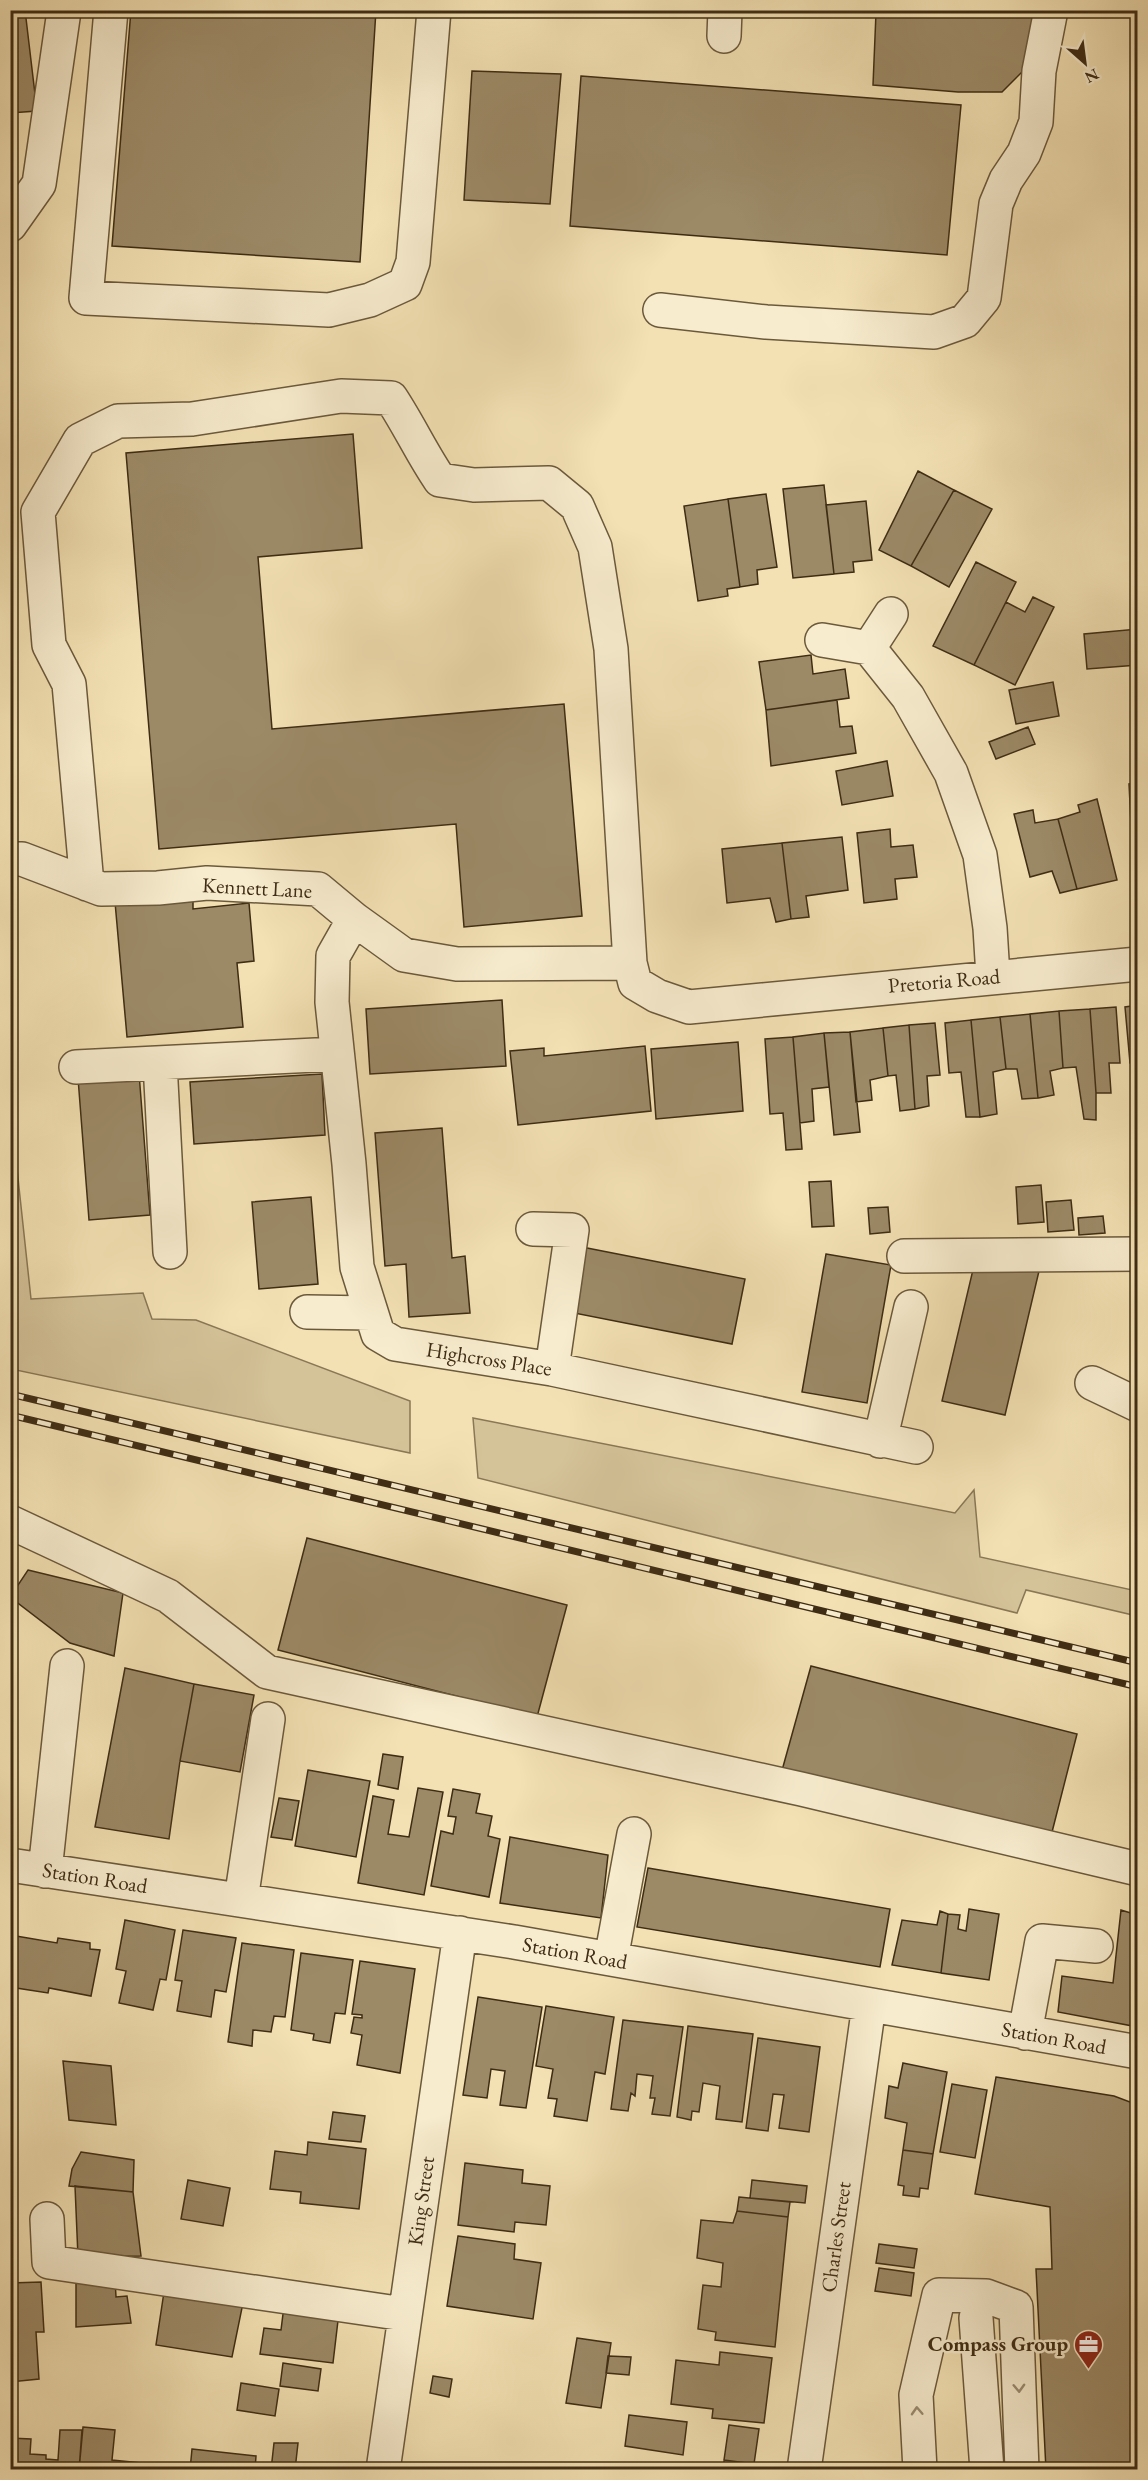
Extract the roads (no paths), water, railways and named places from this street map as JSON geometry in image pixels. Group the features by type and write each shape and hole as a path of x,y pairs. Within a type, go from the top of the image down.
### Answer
{"street":[{"path":"111,10 86,297 329,310 370,300 405,284 413,262 434,10"},
{"path":"660,310 766,322 934,332 965,321 984,298 996,204 1006,180 1024,153 1036,122 1039,71 1051,10"},
{"path":"10,225 39,184 64,11"},
{"path":"87,884 69,684 49,645 38,512 80,440 118,421 192,419 341,396 391,399 420,452 440,480 474,484 549,483 577,506 595,547 611,649 630,963"},
{"path":"869,648 891,614"},
{"path":"822,640 869,648 908,697 951,773 980,855 990,928 993,976"},
{"name":"Kennett Lane","path":"10,859 22,859 101,889 158,888 207,883 318,889 404,956 457,964 630,963"},
{"name":"Highcross Place","path":"354,919 333,956 332,1002 357,1267 378,1334 395,1344 552,1369 916,1447"},
{"name":"Pretoria Road","path":"630,963 635,982 657,996 689,1007 993,976 1137,964"},
{"path":"76,1067 336,1054"},
{"path":"160,1063 170,1252"},
{"path":"533,1229 572,1230 552,1369"},
{"path":"904,1256 1137,1254"},
{"path":"880,1441 911,1307"},
{"path":"307,1312 371,1313"},
{"path":"1092,1383 1137,1405"},
{"path":"10,1522 168,1596 267,1672 801,1789 1137,1869"},
{"path":"45,1871 67,1666"},
{"path":"241,1900 268,1719"},
{"path":"611,1959 634,1834"},
{"name":"Station Road","path":"10,1865 460,1933 1137,2052"},
{"name":"King Street","path":"383,2469 460,1933"},
{"path":"1025,2033 1042,1941 1095,1946"},
{"name":"Charles Street","path":"804,2469 869,2005"},
{"path":"46,2219 49,2262 404,2314"},
{"path":"920,2469 916,2395 939,2295 986,2296 1016,2307 1022,2469"},
{"path":"976,2318 987,2469"}],"railway":[{"path":"10,1394 1138,1663"},
{"path":"10,1415 1138,1687"}],"place":[{"name":"Compass Group","path":"1089,2370"}]}
